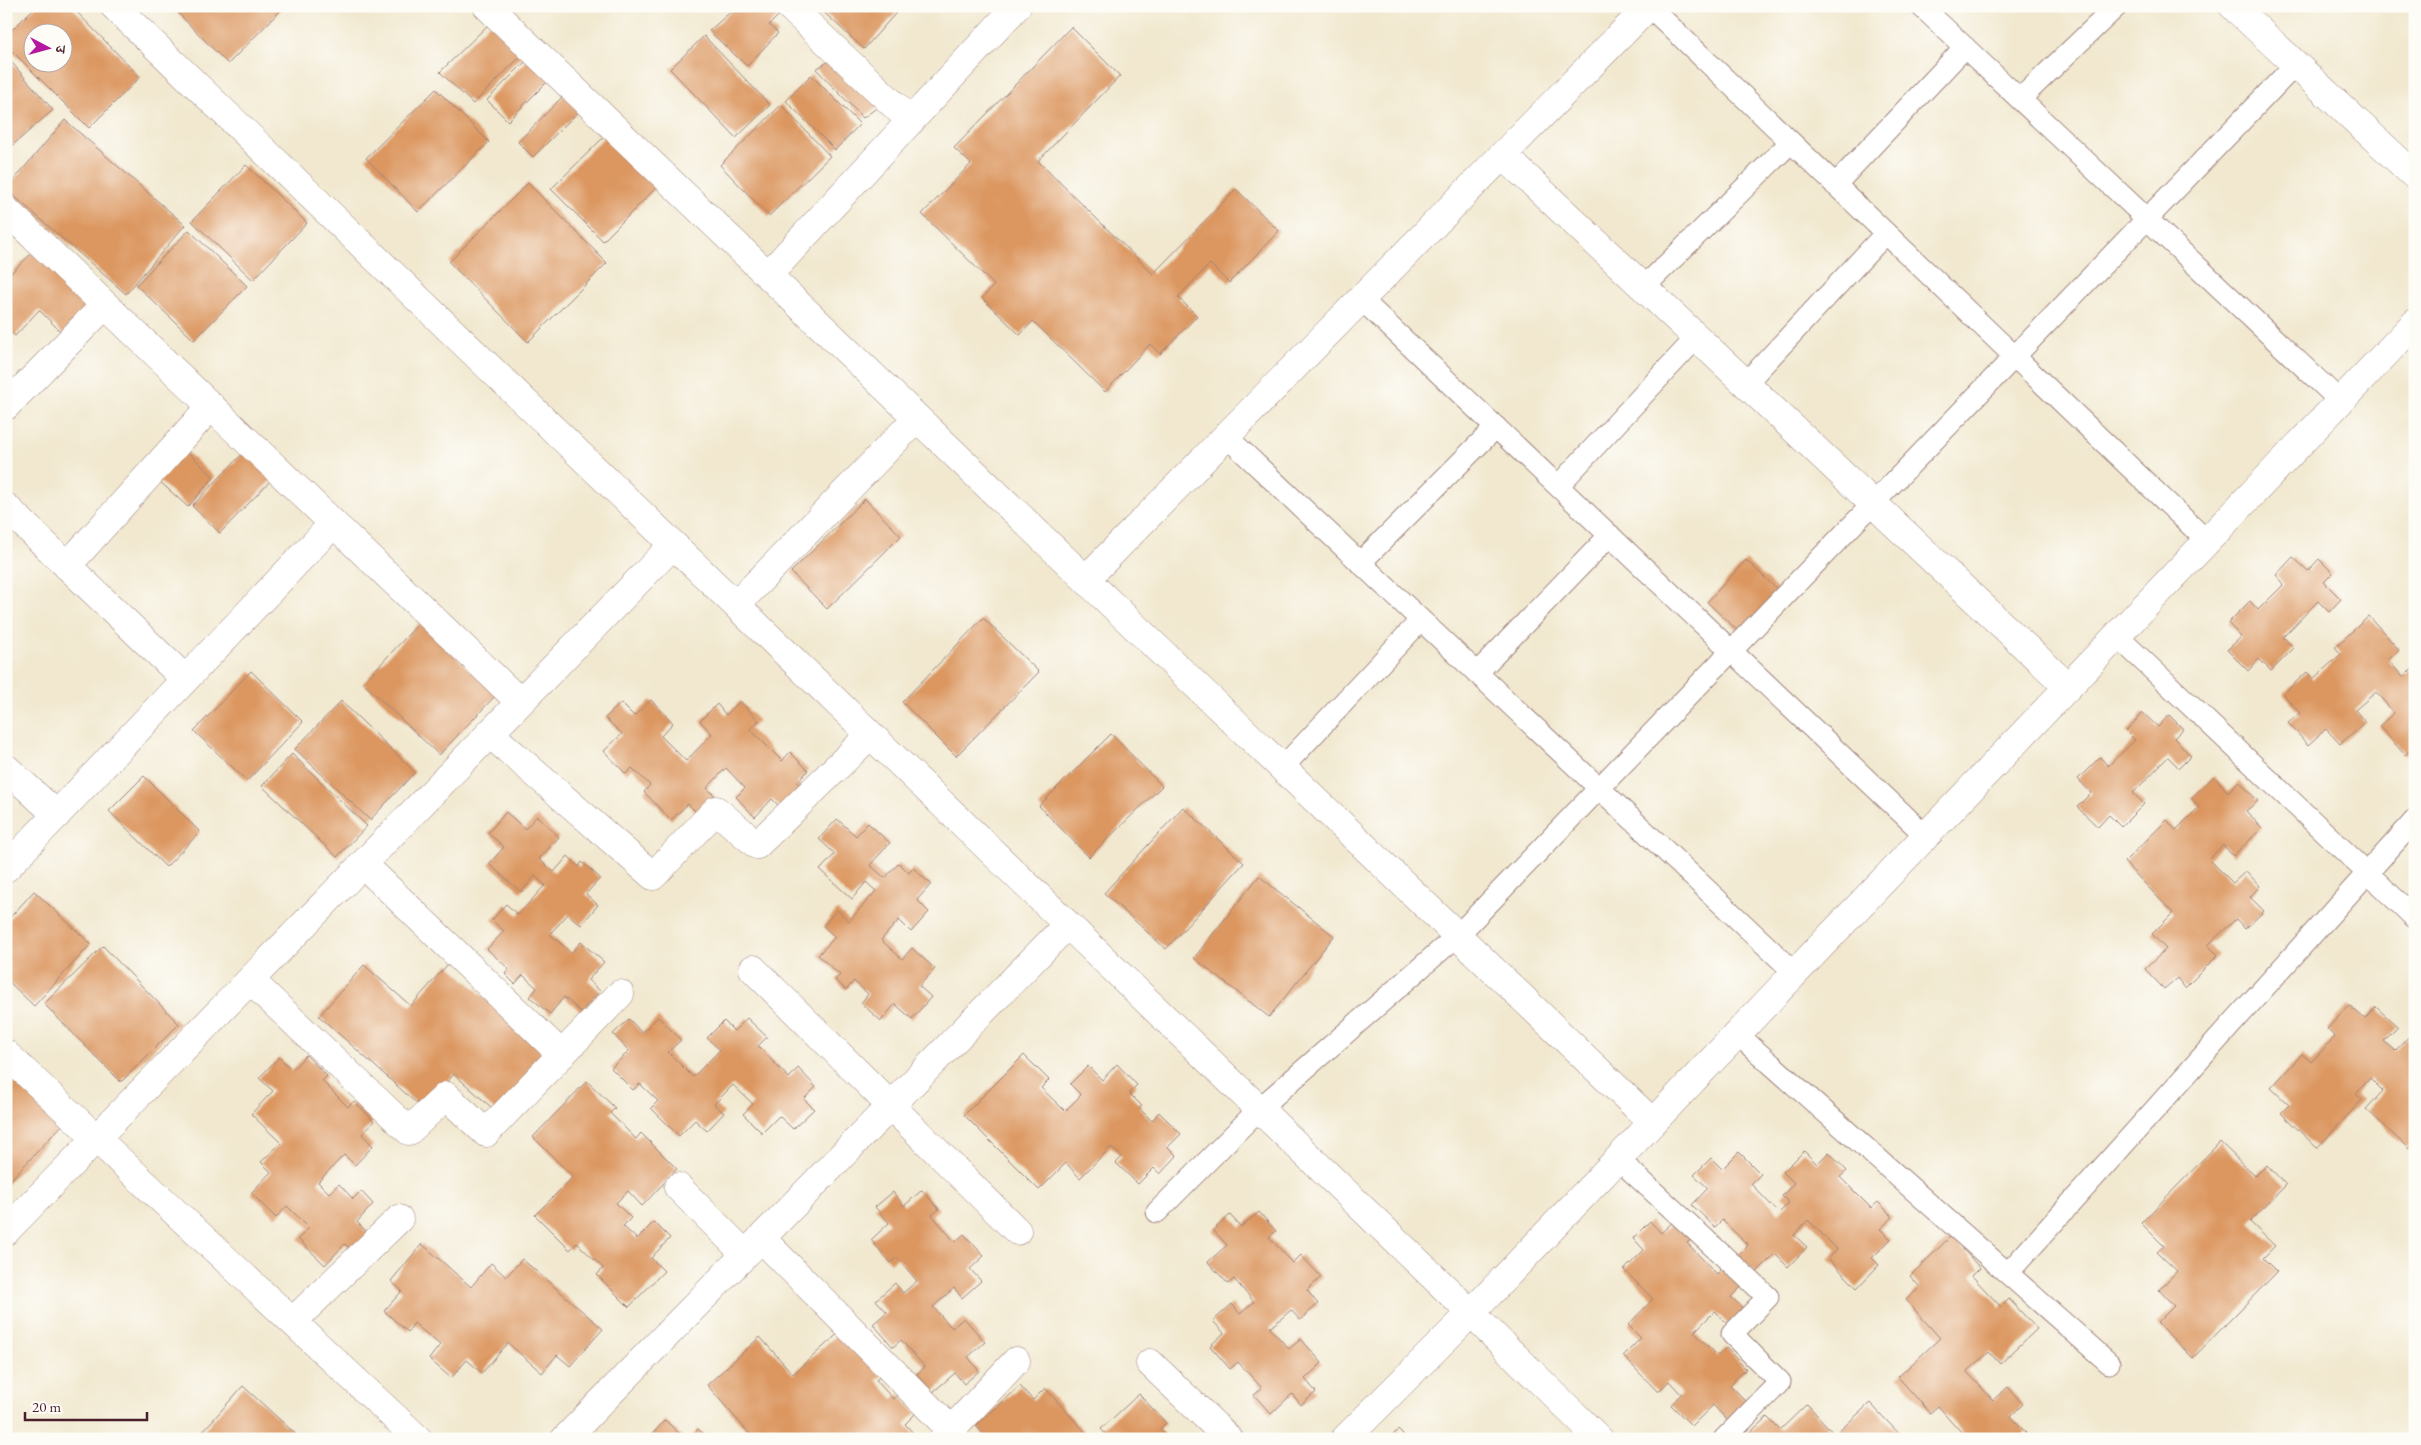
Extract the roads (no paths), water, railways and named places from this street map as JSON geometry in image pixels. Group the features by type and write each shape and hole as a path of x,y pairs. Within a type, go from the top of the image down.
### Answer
{"street":[{"path":"114,6 1471,1313 1599,1439"},
{"path":"486,6 1652,1122"},
{"path":"789,6 911,121"},
{"path":"768,275 1017,6"},
{"path":"1086,579 1649,6"},
{"path":"2240,9 2295,65 2415,176"},
{"path":"1503,155 2068,687"},
{"path":"6,210 520,702"},
{"path":"6,406 105,305"},
{"path":"1345,1439 1471,1313 2415,323"},
{"path":"67,566 211,406"},
{"path":"736,605 917,418"},
{"path":"7,508 186,679"},
{"path":"6,868 333,524"},
{"path":"6,1231 673,545"},
{"path":"489,733 653,876 716,810 757,845 870,735"},
{"path":"6,768 57,815"},
{"path":"363,864 562,1055"},
{"path":"565,1439 1067,925"},
{"path":"753,969 1017,1232"},
{"path":"250,980 409,1131 446,1096 486,1133 620,994"},
{"path":"6,1054 418,1439"},
{"path":"678,1187 753,1246 947,1435 1016,1361"},
{"path":"293,1321 399,1219"},
{"path":"1150,1363 1229,1439"}],"lane":[{"path":"1649,6 2208,541"},
{"path":"1921,6 2340,401"},
{"path":"2020,100 2117,6"},
{"path":"1835,184 1965,47"},
{"path":"1157,1212 1259,1109 1458,935 2295,65"},
{"path":"1644,288 1791,142"},
{"path":"1746,384 1886,233"},
{"path":"1361,299 1926,836"},
{"path":"1558,486 1696,337"},
{"path":"1360,563 1496,427"},
{"path":"1226,436 1795,973"},
{"path":"1477,673 1610,535"},
{"path":"1282,768 1421,620"},
{"path":"2117,636 2415,918"},
{"path":"2008,1273 2415,820"},
{"path":"1737,1034 2110,1362"},
{"path":"1618,1159 1768,1297 1732,1334 1780,1382 1724,1439"}]}
